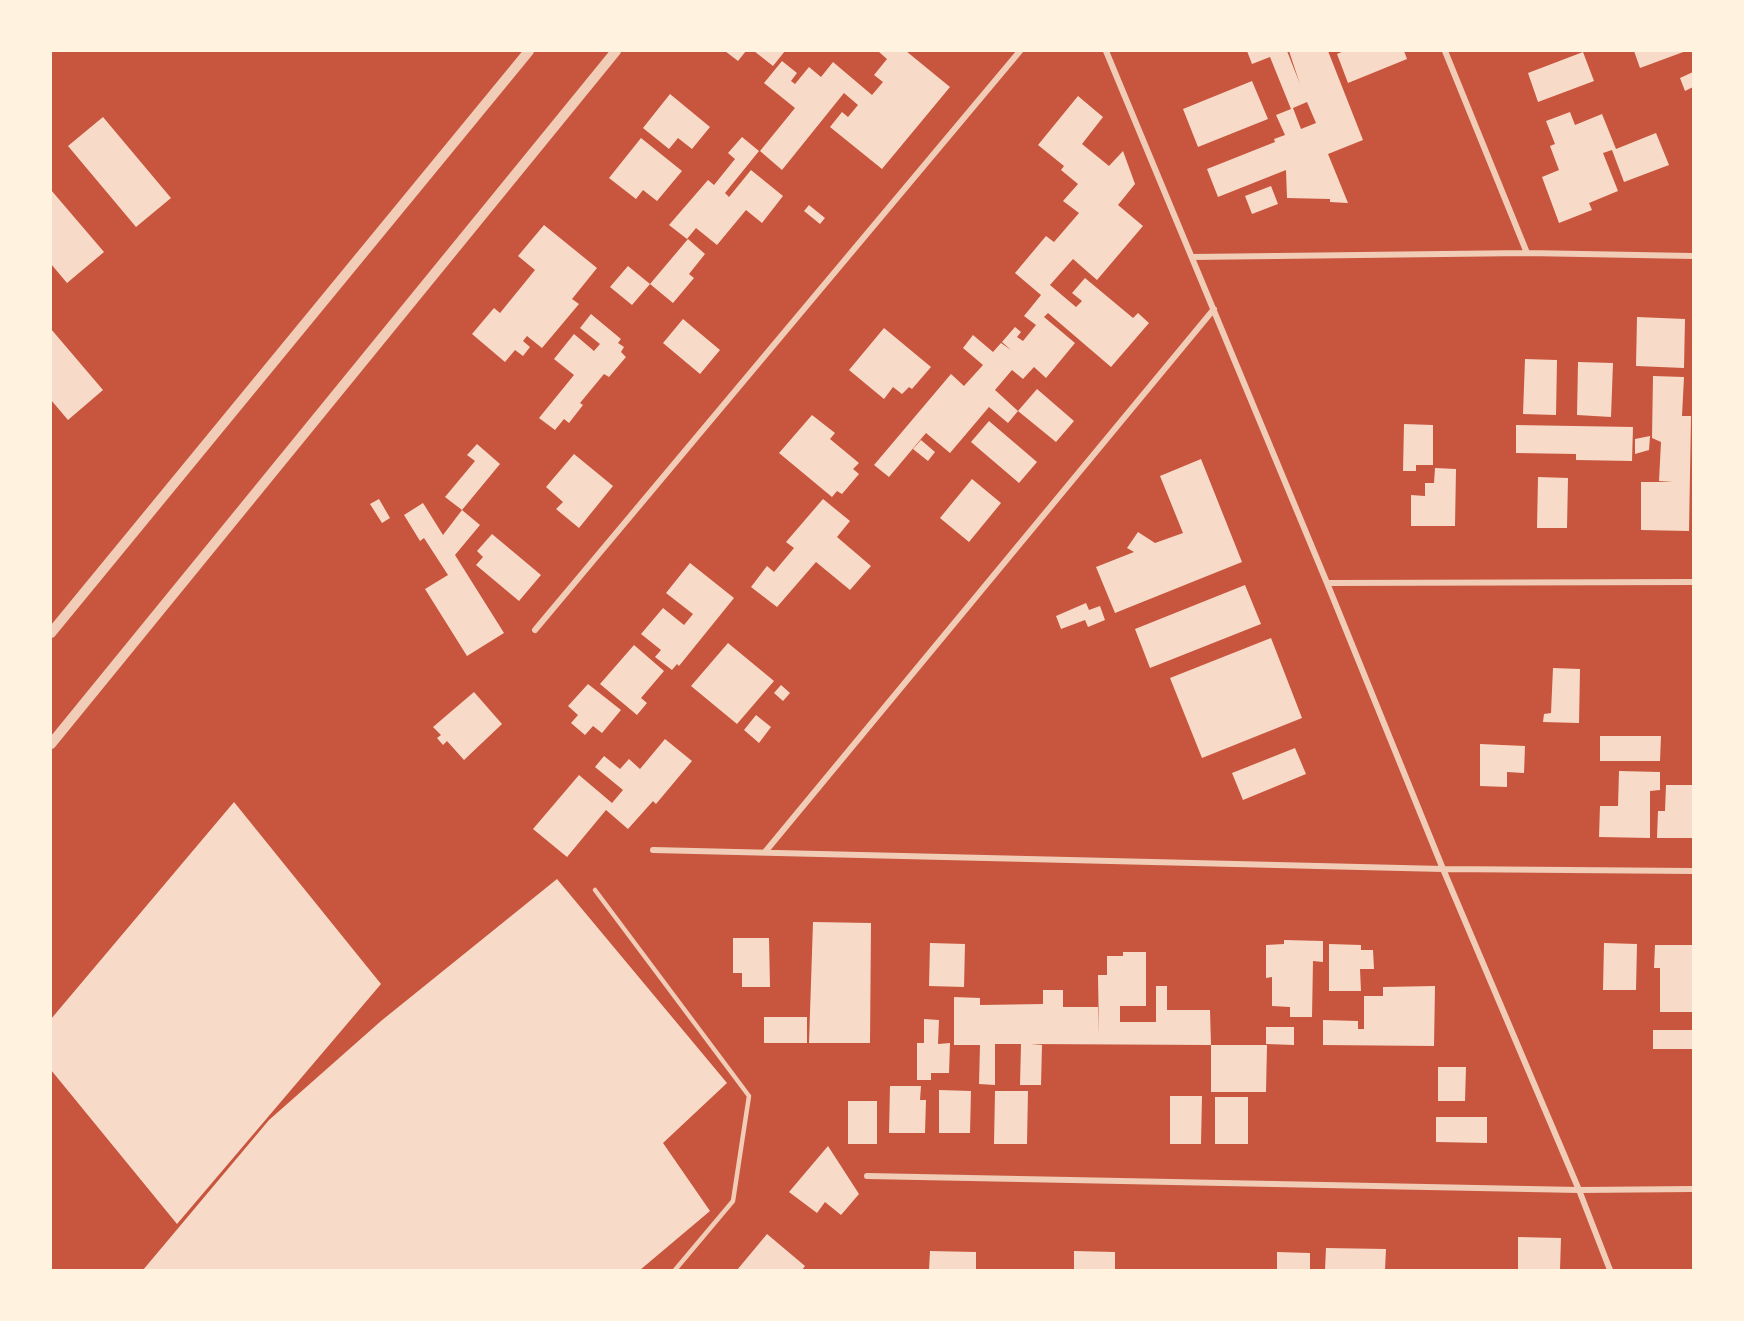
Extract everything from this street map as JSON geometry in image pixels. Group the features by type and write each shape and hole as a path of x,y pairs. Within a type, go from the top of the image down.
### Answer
{"street":[{"path":"51,633 529,51"},
{"path":"51,744 616,51"},
{"path":"535,630 1020,51"},
{"path":"1106,51 1328,582 1443,869 1579,1190 1610,1270"},
{"path":"1445,51 1527,253"},
{"path":"1192,256 1527,253 1693,256"},
{"path":"765,852 1214,309"},
{"path":"1328,582 1693,582"},
{"path":"652,850 1443,869 1693,871"},
{"path":"867,1176 1579,1190 1693,1189"}],"lane":[{"path":"596,890 749,1096 734,1201 675,1270"}],"building":[{"path":"725,51 746,51 738,61"},
{"path":"754,51 785,51 773,66"},
{"path":"878,51 906,51 950,87 882,169 830,127 842,112 848,117 858,105 844,93 782,170 760,151 795,108 764,83 782,61 797,73 791,81 795,84 809,67 821,77 833,62 872,95 883,82 874,75 887,59"},
{"path":"1247,51 1287,51 1300,84 1289,51 1328,51 1363,140 1328,154 1348,203 1330,202 1330,199 1287,198 1286,170 1218,197 1207,169 1275,142 1274,139 1285,135 1276,115 1291,109 1270,57 1252,64","holes":["1307,102 1316,123 1301,129 1293,108"]},
{"path":"1344,51 1404,51 1407,59 1348,83 1337,54"},
{"path":"1634,51 1686,51 1640,68"},
{"path":"1583,52 1594,81 1538,102 1528,73"},
{"path":"1693,72 1693,87 1685,91 1680,78"},
{"path":"1252,81 1268,119 1198,147 1183,109"},
{"path":"670,94 710,127 692,149 678,138 669,149 643,128"},
{"path":"1078,96 1103,117 1082,144 1109,166 1123,151 1135,184 1118,205 1143,226 1097,280 1073,259 1050,285 1076,307 1082,301 1072,293 1085,278 1133,318 1138,313 1149,323 1111,367 1048,313 1044,317 1075,343 1046,378 1034,367 1023,379 1012,370 995,390 1018,411 1008,423 989,407 950,453 926,433 889,477 874,465 951,374 964,386 983,365 963,348 973,335 993,352 1001,343 1011,350 1002,342 1015,327 1021,332 1017,337 1023,341 1036,325 1024,316 1041,295 1015,273 1046,236 1054,242 1079,213 1063,201 1078,184 1061,170 1064,166 1038,145"},
{"path":"1570,112 1575,125 1602,114 1616,149 1656,133 1669,165 1624,182 1612,150 1603,153 1618,191 1589,203 1592,210 1559,223 1542,177 1559,170 1550,146 1555,144 1546,121"},
{"path":"103,117 171,198 136,227 68,146"},
{"path":"742,137 759,151 725,193 729,197 751,170 783,196 762,223 746,210 717,245 696,228 687,239 669,225 708,180 714,185 735,159 728,153"},
{"path":"641,138 682,171 657,201 643,190 636,199 609,178"},
{"path":"1271,186 1278,204 1252,214 1245,196"},
{"path":"51,190 104,252 67,283 51,264"},
{"path":"809,205 825,218 820,224 804,211"},
{"path":"544,225 597,268 572,299 579,304 542,348 527,336 523,341 530,347 523,356 515,350 505,362 472,334 494,308 500,313 535,270 518,256"},
{"path":"688,239 705,254 689,274 694,278 673,303 650,284"},
{"path":"628,266 650,284 632,305 610,287"},
{"path":"591,314 621,339 618,343 624,347 621,352 626,357 609,377 604,374 580,403 583,405 569,423 564,419 555,430 539,418 574,375 554,359 574,334 594,351 600,344 580,328"},
{"path":"1637,317 1685,319 1684,368 1636,366"},
{"path":"683,319 720,350 700,374 663,343"},
{"path":"884,328 931,367 912,389 909,387 902,394 893,387 884,399 849,370"},
{"path":"51,329 103,390 68,420 51,400"},
{"path":"1525,359 1557,360 1556,415 1523,414"},
{"path":"1578,362 1613,363 1611,417 1577,415"},
{"path":"1653,376 1684,377 1682,416 1691,416 1689,531 1641,530 1641,482 1673,482 1659,481 1661,442 1652,438"},
{"path":"1037,389 1074,421 1056,442 1018,411"},
{"path":"812,415 835,433 830,439 859,463 853,469 859,474 842,494 837,491 832,497 779,453"},
{"path":"989,421 1037,462 1019,483 971,442"},
{"path":"1404,424 1433,425 1433,465 1416,465 1416,471 1403,471"},
{"path":"1516,425 1633,427 1632,461 1576,460 1576,454 1516,453"},
{"path":"1650,436 1649,450 1635,454 1635,439"},
{"path":"921,440 935,452 928,461 913,449"},
{"path":"477,444 500,464 462,510 445,497 475,461 467,455"},
{"path":"574,454 613,486 579,528 556,509 563,502 546,487"},
{"path":"1201,459 1242,562 1115,613 1096,567 1134,552 1127,548 1138,532 1155,543 1183,533 1160,476"},
{"path":"1435,468 1456,469 1455,526 1411,526 1411,495 1425,496 1425,483 1434,483"},
{"path":"1538,477 1568,478 1567,528 1537,528"},
{"path":"972,479 1001,503 969,542 940,518"},
{"path":"379,499 390,518 382,523 370,504"},
{"path":"823,499 850,521 837,537 871,566 850,590 816,562 777,607 751,587 767,566 774,572 794,548 786,542"},
{"path":"423,503 443,535 462,510 480,525 455,555 504,633 467,656 425,589 448,575 424,538 420,541 404,515"},
{"path":"492,534 541,575 519,601 476,565 483,557 477,551"},
{"path":"690,563 734,598 679,666 677,664 672,670 655,657 661,650 641,634 663,608 684,625 693,614 666,593"},
{"path":"1245,585 1261,624 1150,668 1135,629"},
{"path":"1086,603 1089,610 1100,606 1105,620 1088,627 1085,620 1061,629 1056,616"},
{"path":"1271,638 1302,718 1202,758 1170,678"},
{"path":"728,643 774,681 737,724 691,686"},
{"path":"634,645 664,671 641,698 647,703 637,715 600,684"},
{"path":"1553,668 1580,669 1579,723 1543,722 1544,714 1551,713"},
{"path":"588,684 621,710 602,733 593,726 585,735 571,723 578,715 568,706"},
{"path":"781,685 790,693 783,701 774,693"},
{"path":"474,692 502,724 464,760 447,741 443,745 437,738 441,735 433,727"},
{"path":"756,715 771,727 759,743 744,730"},
{"path":"1600,736 1661,736 1660,761 1600,761"},
{"path":"665,739 692,761 656,804 653,801 628,829 606,810 567,857 533,829 579,775 612,803 623,790 595,767 604,756 620,769 629,759 640,769"},
{"path":"1480,744 1525,746 1524,773 1507,772 1507,787 1480,786"},
{"path":"1295,748 1306,774 1243,800 1232,773"},
{"path":"1619,771 1660,772 1660,790 1650,791 1650,838 1599,837 1600,806 1618,806"},
{"path":"1666,785 1693,785 1693,838 1657,838 1658,811 1665,811"},
{"path":"234,802 381,984 177,1224 51,1070 51,1019"},
{"path":"557,879 727,1083 663,1143 710,1211 640,1270 143,1270 269,1120 381,1021"},
{"path":"813,922 871,923 870,1043 809,1043"},
{"path":"733,938 769,938 770,987 742,987 742,973 733,973"},
{"path":"1284,940 1323,941 1323,962 1313,961 1312,1017 1290,1017 1290,1007 1272,1006 1272,977 1266,978 1266,945 1284,944"},
{"path":"930,943 965,944 964,987 929,986"},
{"path":"1604,943 1637,944 1636,990 1603,990"},
{"path":"1329,944 1361,945 1361,950 1373,950 1374,969 1360,969 1361,991 1329,991"},
{"path":"1655,945 1693,945 1693,1012 1660,1012 1660,968 1654,968"},
{"path":"1123,952 1146,952 1146,1006 1120,1006 1120,1022 1156,1022 1156,986 1167,986 1167,1010 1210,1010 1211,1045 1031,1044 1042,1045 1041,1085 1020,1085 1021,1044 995,1044 995,1085 979,1084 980,1045 954,1045 954,997 980,998 980,1005 1043,1004 1043,990 1063,990 1063,1007 1098,1007 1099,1035 1098,975 1107,975 1107,956 1123,956"},
{"path":"1435,986 1434,1046 1323,1045 1323,1020 1358,1021 1358,1029 1364,1029 1364,996 1383,996 1383,987"},
{"path":"764,1017 807,1017 807,1043 764,1043"},
{"path":"924,1019 939,1020 938,1044 950,1043 949,1073 931,1073 931,1080 917,1080 917,1043 924,1043"},
{"path":"1266,1027 1294,1027 1294,1045 1266,1044"},
{"path":"1653,1030 1693,1030 1693,1049 1653,1049"},
{"path":"1211,1045 1267,1045 1266,1092 1211,1092"},
{"path":"1438,1067 1466,1067 1465,1101 1438,1101"},
{"path":"890,1086 921,1086 920,1100 926,1100 925,1133 889,1133"},
{"path":"939,1090 971,1091 970,1133 939,1133"},
{"path":"995,1091 1028,1091 1027,1144 994,1144"},
{"path":"1170,1096 1202,1096 1201,1144 1170,1144"},
{"path":"1215,1097 1248,1097 1248,1144 1215,1144"},
{"path":"848,1101 877,1101 877,1144 848,1144"},
{"path":"1436,1117 1487,1117 1487,1143 1436,1142"},
{"path":"828,1146 859,1194 841,1215 825,1202 817,1213 789,1192"},
{"path":"767,1234 805,1266 802,1270 737,1270"},
{"path":"1518,1237 1561,1238 1560,1270 1518,1270"},
{"path":"1326,1248 1386,1249 1385,1270 1325,1270"},
{"path":"930,1251 976,1252 976,1270 929,1270"},
{"path":"1074,1251 1115,1252 1115,1270 1074,1270"},
{"path":"1277,1252 1310,1253 1310,1270 1277,1270"}]}
